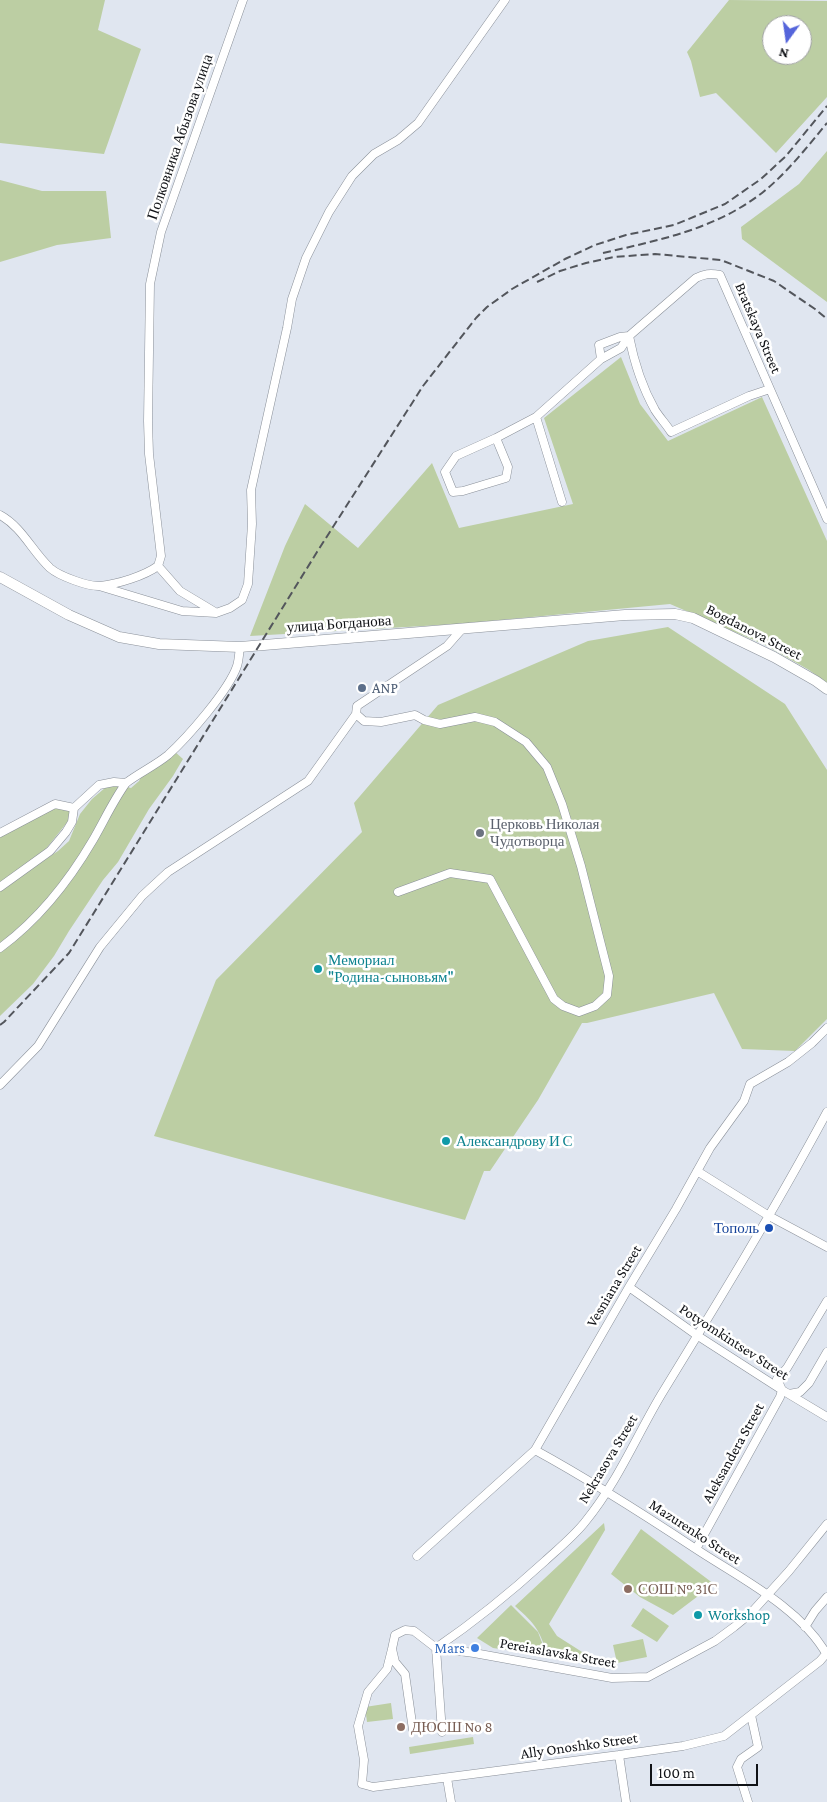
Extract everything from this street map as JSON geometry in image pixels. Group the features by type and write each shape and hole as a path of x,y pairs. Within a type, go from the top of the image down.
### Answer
{"main road":[{"name":"улица Богданова","path":"0,577 69,615 119,637 159,644 240,647 625,615 675,614 693,618 758,649 827,689"}],"street":[{"name":"Полковника Абызова улица","path":"158,566 161,556 149,454 148,421 150,284 164,224 243,0"},
{"path":"0,515 10,520 51,569 72,580 99,586 182,611 216,613 230,608 242,600 248,584 252,524 251,490 292,299 306,258 329,212 352,176 374,154 398,140 418,123 505,0"},
{"name":"Bratskaya Street","path":"770,389 749,396 671,432 664,420 656,412 646,394 634,359 629,336 696,278 703,274 713,273 720,275 770,389 827,519"},
{"path":"496,438 508,467 506,478 463,491 453,492 445,472 456,456 536,417 602,359 620,348 629,336"},
{"path":"602,359 599,345 620,337 629,336"},
{"path":"536,417 562,502"},
{"path":"99,586 147,574 158,566 180,591 216,613"},
{"path":"0,1085 38,1046 100,947 142,896 168,872 308,781 356,714 357,706 447,646 462,629"},
{"path":"0,948 21,933 68,878 93,840 126,783 140,771 167,755 210,709 230,681 237,666 240,647"},
{"path":"356,714 364,721 381,722 415,715 424,720 440,724 475,716 495,722 526,742 547,767 562,804 581,866 609,976 607,995 595,1006 579,1012 563,1006 554,998 490,880 450,873 398,892"},
{"path":"0,887 50,850 72,822 74,808 99,786 114,782 126,783"},
{"path":"0,833 55,804 74,808"},
{"name":"Vesniana Street","path":"417,1556 535,1450 710,1148 744,1101 750,1084 788,1062 827,1028"},
{"name":"Nekrasova Street","path":"436,1648 492,1606 554,1553 585,1522 607,1491 660,1397 769,1216 827,1112"},
{"path":"697,1171 769,1216 827,1247"},
{"name":"Potyomkintsev Street","path":"629,1287 783,1394 827,1416"},
{"name":"Aleksandera Street","path":"696,1549 783,1394 777,1379 787,1368 827,1301"},
{"path":"783,1394 800,1392 809,1383 827,1352"},
{"name":"Mazurenko Street","path":"535,1450 607,1491 767,1595 796,1617 827,1654"},
{"name":"Pereiaslavska Street","path":"436,1648 612,1678 648,1677 716,1641 740,1622 790,1571 827,1524"},
{"path":"806,1627 815,1611 827,1597"},
{"path":"413,1730 405,1674 395,1662 392,1649 395,1635 405,1630 414,1631 436,1648 442,1732"},
{"name":"Ally Onoshko Street","path":"392,1649 387,1669 368,1692 358,1726 364,1760 362,1784 373,1787 683,1746 724,1736 820,1662 827,1654"},
{"path":"748,1802 737,1767 741,1759 758,1747 751,1714"},
{"path":"619,1755 626,1802"},
{"path":"447,1778 451,1802"}],"green space":[{"path":"0,0 105,0 98,30 141,49 104,154 0,143"},
{"path":"729,0 827,1 827,97 776,153 716,93 700,97 687,52"},
{"path":"827,151 827,302 742,239 741,227 799,184"},
{"path":"0,180 42,191 106,191 111,238 57,245 0,262"},
{"path":"621,357 640,404 668,441 762,397 827,541 827,683 809,670 765,645 670,604 458,624 250,636 285,546 305,504 358,548 432,463 459,528 573,504 544,418"},
{"path":"668,627 785,704 827,770 827,1019 795,1051 742,1049 714,993 582,1023 538,1100 490,1171 484,1171 465,1220 154,1136 216,980 362,832 354,803 438,705 588,641"},
{"path":"174,751 183,759 149,809 118,862 103,880 54,956 33,984 0,1016 0,889 58,851 69,841 80,814 92,799 106,787 120,785 131,788 139,781 144,771"},
{"path":"55,807 70,809 69,820 41,855 0,886 0,835"},
{"path":"604,1523 605,1530 549,1624 557,1636 590,1657 588,1661 548,1656 536,1628 515,1606"},
{"path":"641,1529 714,1584 673,1615 640,1597 611,1574"},
{"path":"511,1605 538,1632 547,1656 493,1648 477,1638"},
{"path":"643,1608 669,1626 657,1642 631,1626"},
{"path":"643,1639 647,1657 617,1663 613,1645"},
{"path":"391,1703 393,1719 367,1722 365,1707"},
{"path":"473,1737 474,1744 410,1754 409,1747"}],"railway":[{"path":"0,1025 69,953 317,552 423,386 476,318 487,307 512,289 565,259 595,245 626,235 674,225 725,204 761,179 786,156 827,106"},
{"path":"603,253 686,232 725,216 744,205 762,193 780,177 827,123"},
{"path":"537,282 560,271 614,257 655,254 721,260 774,281 827,319"}],"place":[{"name":"ANP","path":"362,688"},
{"name":"Церковь Николая Чудотворца","path":"480,833"},
{"name":"Мемориал \"Родина-сыновьям\"","path":"318,969"},
{"name":"Александрову И С","path":"446,1141"},
{"name":"Тополь","path":"769,1228"},
{"name":"СОШ № 31С","path":"628,1589"},
{"name":"Workshop","path":"698,1615"},
{"name":"Mars","path":"475,1648"},
{"name":"ДЮСШ No 8","path":"401,1727"}]}
